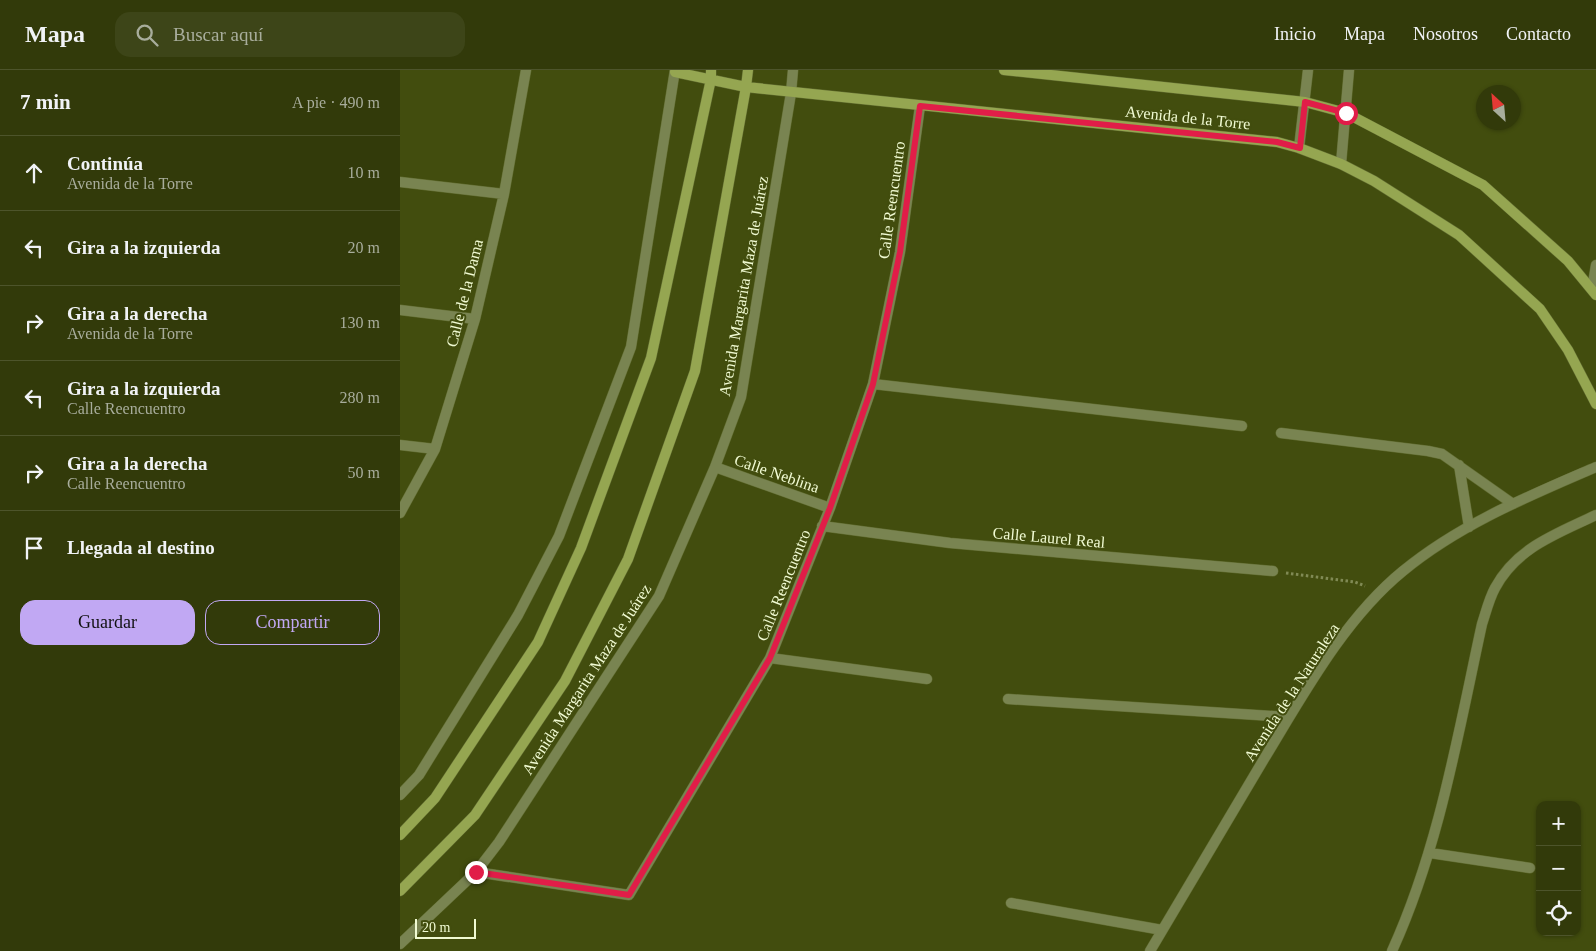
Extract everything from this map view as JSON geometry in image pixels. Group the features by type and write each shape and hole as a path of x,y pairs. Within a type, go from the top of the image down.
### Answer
{"street":[{"name":"Calle de la Dama","path":"400,513 435,449 475,319 504,194 526,70"},
{"name":"Avenida Margarita Maza de Juárez","path":"400,891 474,815 565,681 628,559 695,371 748,70"},
{"name":"Avenida Margarita Maza de Juárez","path":"400,944 476,872 499,842 659,596 715,467 741,397 794,70"},
{"name":"Avenida de la Torre","path":"1004,70 1061,73 1305,102 1346,113 1483,185 1568,261 1594,292"},
{"path":"1300,148 1308,70"},
{"path":"1341,164 1349,70"},
{"path":"400,795 419,775 518,615 559,536 631,347 674,71"},
{"name":"Avenida de la Torre","path":"674,71 711,74 746,87 791,93 1277,142 1300,148 1341,164 1374,181 1459,235 1540,309 1568,350 1596,404"},
{"path":"400,835 435,798 538,642 582,548 651,358 711,74"},
{"name":"Calle Reencuentro","path":"476,872 629,895 770,658 830,508 873,384 900,252 920,106"},
{"path":"400,182 504,194"},
{"path":"1594,292 1596,265"},
{"path":"400,310 475,319"},
{"path":"873,384 1242,426"},
{"path":"1282,433 1442,454 1514,504"},
{"path":"400,445 435,449"},
{"path":"1458,465 1468,527"},
{"name":"Calle Neblina","path":"715,467 830,508"},
{"name":"Avenida de la Naturaleza","path":"1150,951 1289,717 1334,646 1379,594 1402,571 1468,527 1514,504 1596,468"},
{"path":"1392,951 1430,853 1482,624 1495,589 1505,573 1519,557 1533,546 1596,515"},
{"name":"Calle Laurel Real","path":"822,526 950,543 1273,571"},
{"path":"770,658 927,679"},
{"path":"1008,699 1289,717"},
{"path":"1430,853 1530,868"},
{"path":"1011,904 1162,930"}],"path":[{"path":"1273,571 1356,582 1379,594"}],"route":[{"path":"476,872 629,895 770,658 830,508 873,384 900,252 920,106 1277,142 1300,148 1305,102 1346,113"}]}
